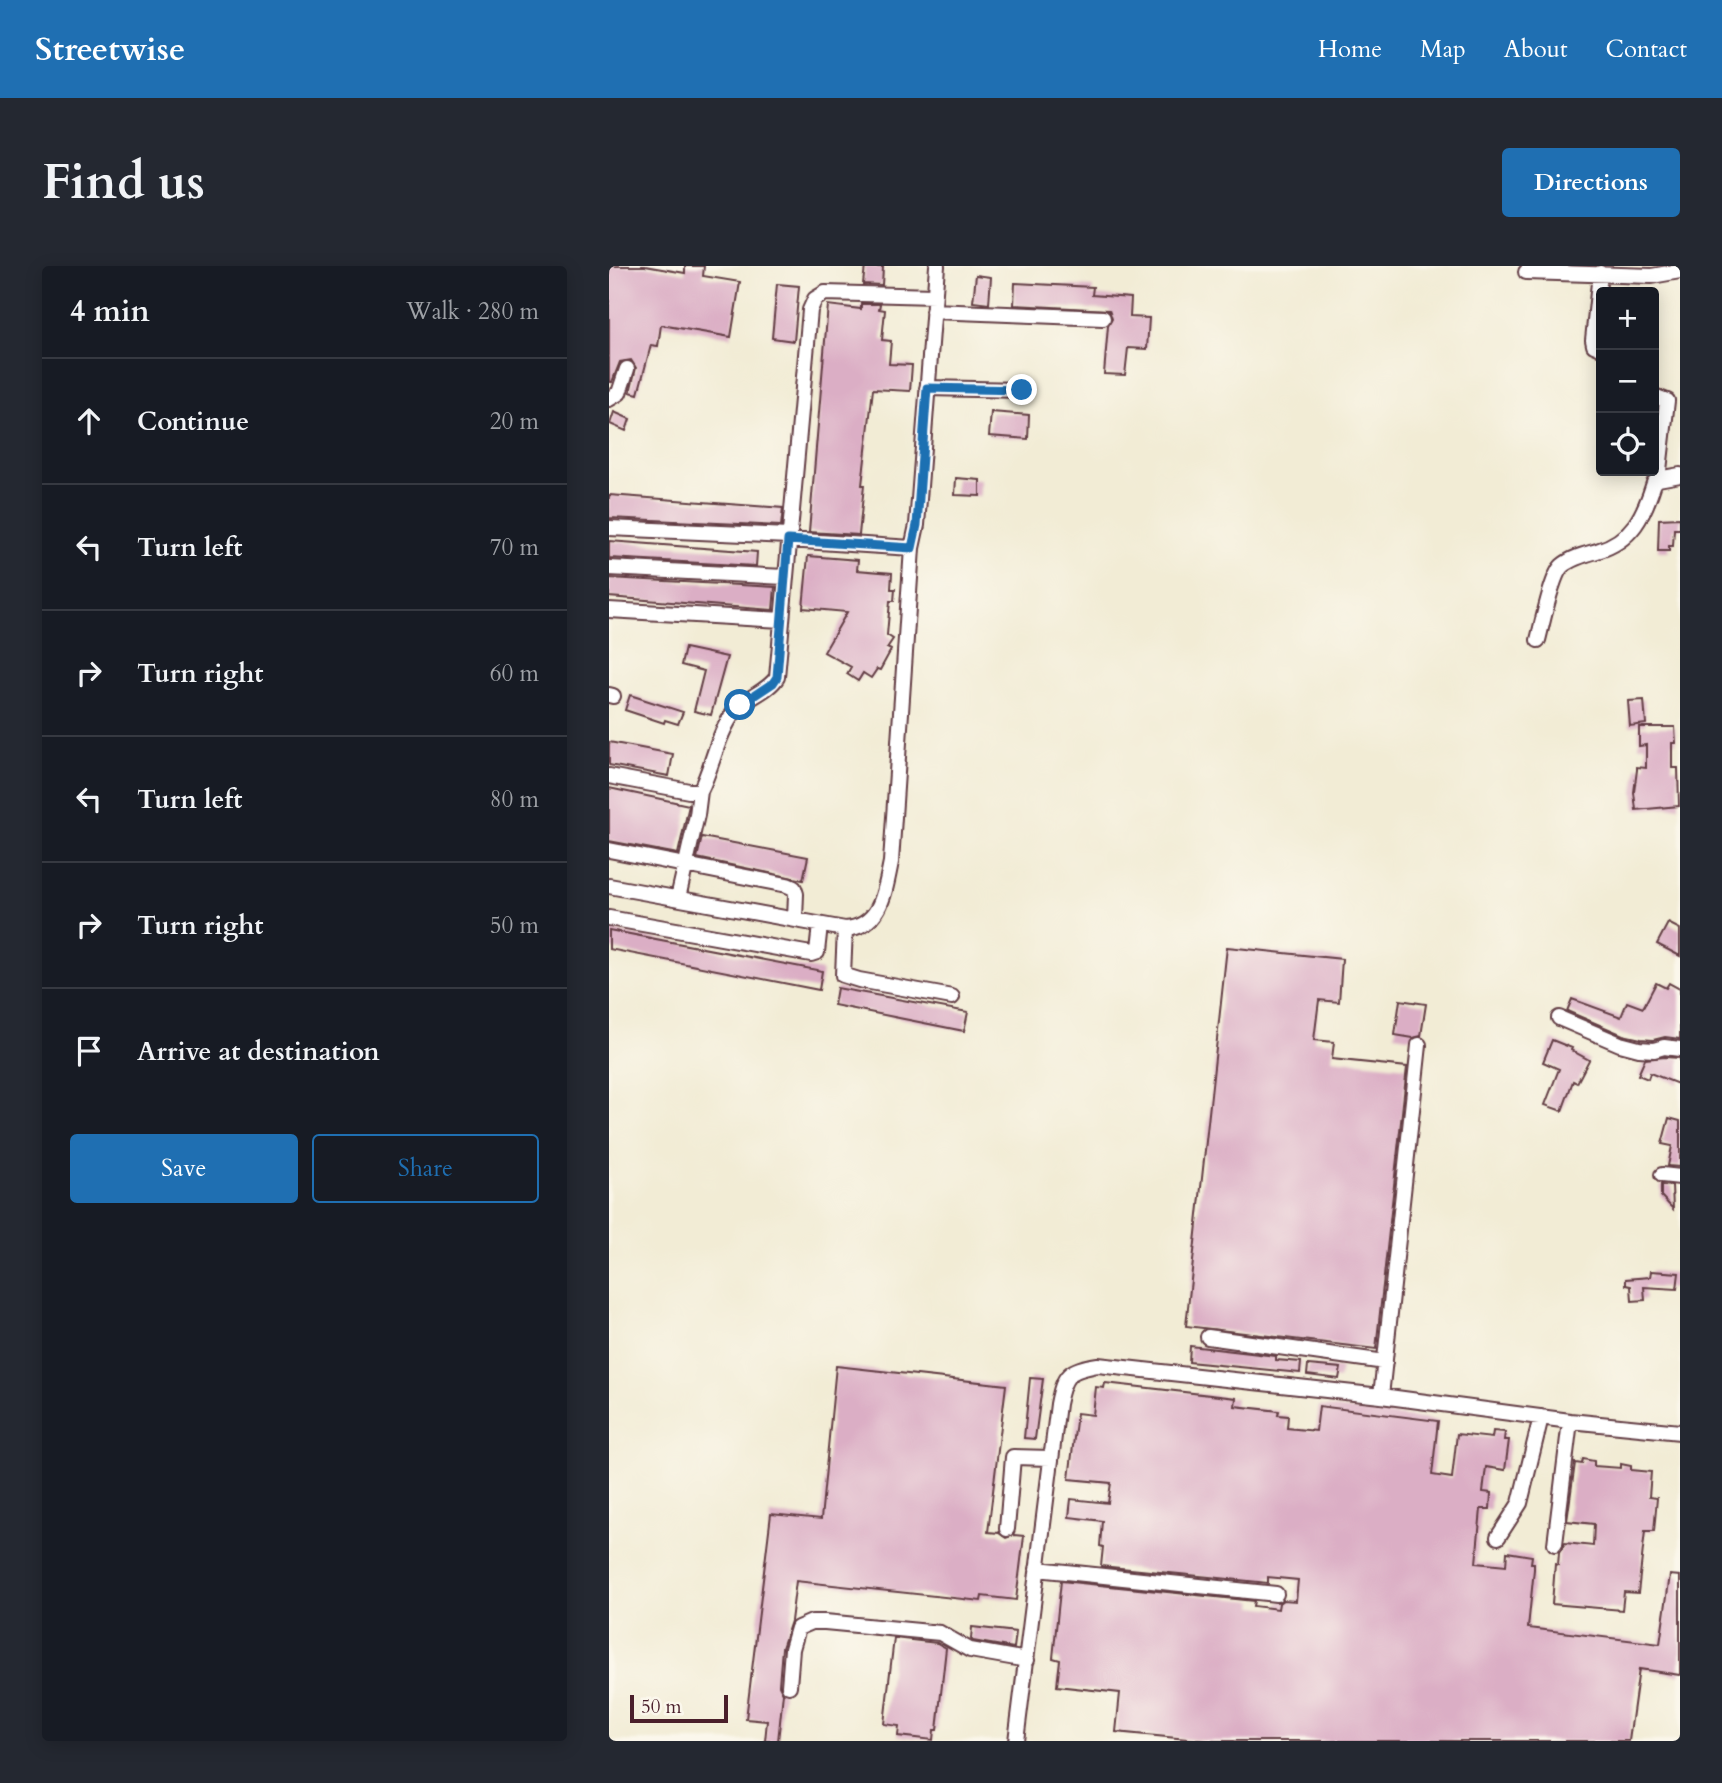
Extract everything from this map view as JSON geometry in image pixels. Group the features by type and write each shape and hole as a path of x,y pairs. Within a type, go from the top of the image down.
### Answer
{"street":[{"path":"609,886 845,929 859,926 874,915 881,904 891,862 912,548 917,525 937,266"},
{"path":"1526,272 1652,276 1680,271"},
{"path":"1599,287 1600,273"},
{"path":"678,898 700,791 729,720 740,705 773,683 777,677 810,310 815,299 825,293 1103,318"},
{"path":"1596,311 1593,340 1596,346"},
{"path":"609,399 619,393 627,369"},
{"path":"927,388 1022,390"},
{"path":"1658,479 1667,401 1659,398"},
{"path":"1538,640 1555,578 1561,566 1612,546 1625,538 1639,523 1654,483 1658,479 1680,475"},
{"path":"609,528 912,548"},
{"path":"609,568 785,577"},
{"path":"609,610 782,620"},
{"path":"609,776 700,791"},
{"path":"609,850 794,888 795,919"},
{"path":"609,918 811,954 817,952 820,925"},
{"path":"845,929 843,975 952,997"},
{"path":"1559,1018 1620,1044 1639,1049 1680,1049"},
{"path":"1381,1396 1419,1045"},
{"path":"1663,1175 1680,1177"},
{"path":"1208,1337 1385,1362"},
{"path":"1016,1741 1062,1383 1075,1369 1098,1365 1680,1432"},
{"path":"1498,1537 1520,1503 1541,1417"},
{"path":"1555,1544 1570,1421"},
{"path":"1007,1529 1013,1457 1051,1458"},
{"path":"1037,1569 1276,1594"},
{"path":"789,1686 792,1648 799,1628 812,1622 885,1626 940,1633 971,1650 1027,1660"}],"building":[{"path":"609,266 645,266 685,273 685,266 704,266 703,276 740,282 731,337 661,325 658,346 651,345 638,394 630,392 636,368 631,360 620,362 612,382 609,382"},
{"path":"865,266 883,267 882,285 863,284"},
{"path":"976,275 991,277 989,304 973,302"},
{"path":"1015,283 1093,287 1092,295 1131,298 1130,317 1149,318 1147,349 1128,348 1125,375 1104,374 1108,326 1112,319 1109,310 1014,305"},
{"path":"777,284 799,286 794,341 772,338"},
{"path":"861,304 880,304 879,309 885,310 882,340 891,341 889,364 912,365 910,391 873,389 859,535 809,532 828,305 861,309"},
{"path":"614,412 630,419 626,431 610,424"},
{"path":"991,412 1029,415 1028,439 989,436"},
{"path":"956,478 980,480 980,496 955,495"},
{"path":"609,495 783,508 781,526 609,518"},
{"path":"1680,518 1680,529 1674,529 1673,546 1669,546 1669,551 1658,551 1659,519"},
{"path":"609,541 757,552 756,566 609,558"},
{"path":"808,556 858,560 857,570 892,573 891,589 895,589 894,601 890,601 887,635 893,639 887,648 891,650 880,670 877,669 871,678 863,673 858,681 847,674 851,667 824,652 847,612 803,608"},
{"path":"609,578 775,587 773,610 609,597"},
{"path":"685,648 727,657 711,715 694,711 704,671 681,665"},
{"path":"630,695 683,712 678,724 665,720 664,723 625,710"},
{"path":"1644,700 1646,724 1630,726 1628,701"},
{"path":"1639,727 1675,727 1676,743 1672,743 1672,768 1678,768 1679,806 1636,810 1634,792 1637,767 1646,768 1646,745 1639,746"},
{"path":"609,742 673,754 669,776 609,765"},
{"path":"609,788 689,805 678,854 609,841"},
{"path":"702,837 808,857 803,880 697,858"},
{"path":"1668,923 1680,929 1680,956 1657,944"},
{"path":"609,930 822,971 819,990 609,949"},
{"path":"1227,947 1342,959 1339,1002 1319,1000 1314,1040 1334,1042 1332,1059 1407,1067 1376,1349 1186,1326"},
{"path":"1656,983 1666,988 1669,983 1680,989 1680,1039 1665,1037 1653,1040 1623,1035 1567,1011 1572,999 1621,1017 1627,1002 1643,1008"},
{"path":"837,988 968,1012 964,1031 834,1005"},
{"path":"1400,1000 1426,1004 1421,1036 1413,1038 1395,1035"},
{"path":"1552,1040 1572,1048 1571,1050 1589,1060 1577,1083 1573,1081 1562,1111 1545,1105 1559,1069 1543,1062"},
{"path":"1680,1058 1678,1084 1650,1073 1648,1079 1638,1075 1645,1059"},
{"path":"1669,1118 1680,1121 1680,1167 1668,1166 1672,1146 1662,1144"},
{"path":"1661,1185 1672,1186 1673,1209 1661,1196"},
{"path":"1651,1271 1679,1273 1677,1289 1644,1287 1645,1300 1632,1301 1631,1286 1626,1285 1626,1279 1650,1277"},
{"path":"1190,1346 1276,1356 1276,1360 1301,1362 1300,1373 1189,1362"},
{"path":"1308,1365 1341,1368 1339,1379 1307,1375"},
{"path":"836,1366 1006,1385 988,1532 999,1533 1006,1538 1024,1536 1016,1600 982,1596 981,1601 796,1581 791,1621 782,1648 779,1685 783,1693 778,1741 765,1741 767,1721 746,1719 771,1514 821,1519"},
{"path":"1030,1378 1043,1379 1035,1439 1024,1438"},
{"path":"1105,1383 1236,1398 1235,1406 1279,1411 1278,1415 1288,1416 1287,1428 1316,1431 1319,1406 1438,1421 1432,1475 1452,1478 1457,1434 1492,1438 1493,1431 1505,1432 1504,1440 1509,1440 1505,1470 1486,1467 1483,1492 1491,1493 1490,1509 1481,1509 1476,1563 1506,1566 1507,1552 1532,1556 1534,1569 1528,1628 1660,1644 1670,1575 1680,1576 1680,1675 1639,1669 1629,1741 1208,1741 1116,1732 1120,1693 1057,1686 1060,1660 1053,1658 1061,1581 1254,1601 1253,1606 1278,1609 1283,1600 1296,1601 1298,1580 1268,1577 1268,1583 1101,1566 1102,1521 1069,1517 1071,1499 1108,1503 1111,1483 1069,1479 1077,1413 1093,1415 1096,1387 1104,1388"},
{"path":"1583,1459 1594,1461 1594,1466 1621,1468 1621,1464 1631,1466 1631,1470 1651,1472 1649,1497 1657,1498 1654,1531 1645,1531 1638,1593 1624,1592 1622,1610 1552,1604 1555,1564 1558,1565 1559,1553 1565,1543 1593,1546 1594,1524 1567,1521 1575,1463 1582,1464"},
{"path":"972,1627 1016,1632 1014,1648 973,1641"},
{"path":"894,1638 937,1643 946,1648 937,1730 934,1730 933,1740 898,1736 899,1726 884,1724"}],"route":[{"path":"740,705 773,683 777,677 788,540 912,548 917,525 927,388 1022,390"}]}
